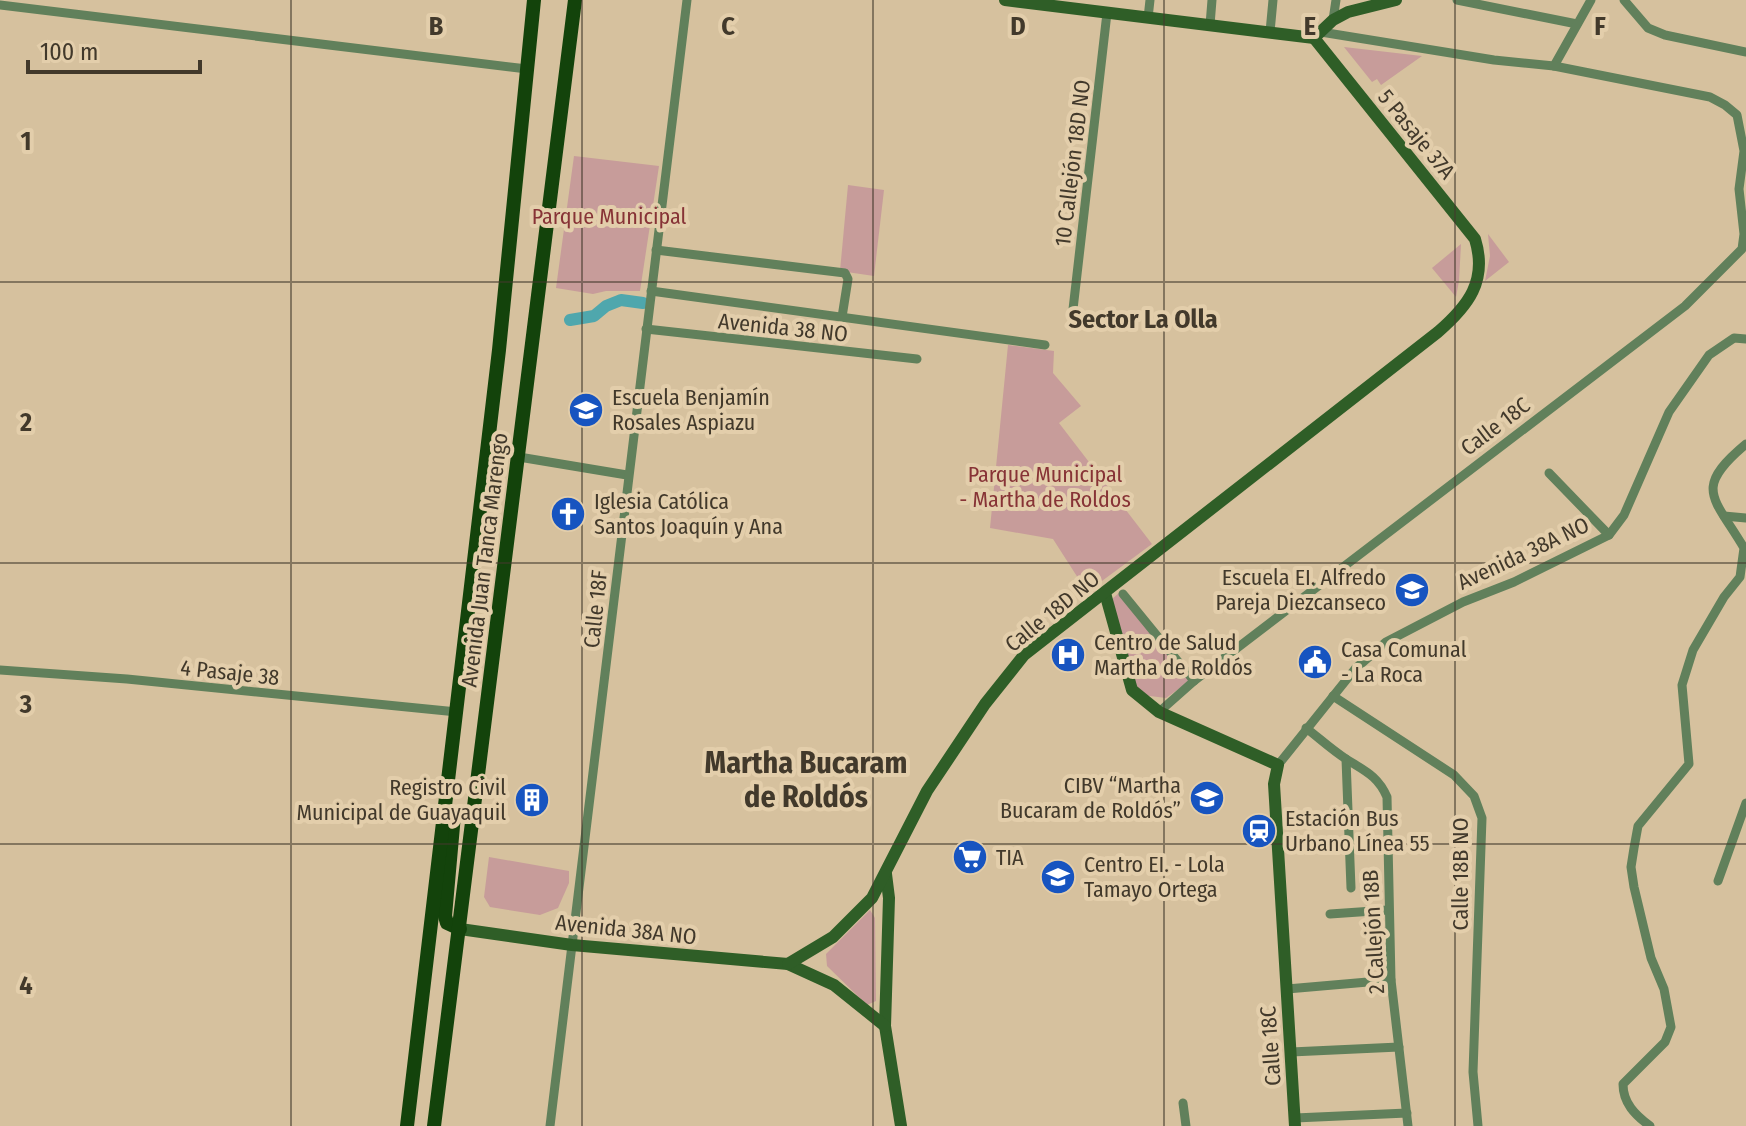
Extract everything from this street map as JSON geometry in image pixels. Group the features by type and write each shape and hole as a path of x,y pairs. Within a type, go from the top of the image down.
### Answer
{"main road":[{"name":"Avenida Juan Tanca Marengo","path":"407,1126 499,350 534,0"},
{"path":"532,24 543,0"},
{"name":"Avenida Juan Tanca Marengo","path":"434,1126 575,0"},
{"path":"453,747 457,779 445,916 447,923 460,929"}],"street":[{"name":"Calle 18F","path":"550,1126 687,0"},
{"path":"1005,0 1085,5 1107,13 1317,35 1554,66 1591,0"},
{"path":"1148,18 1150,0"},
{"path":"1210,25 1212,0"},
{"path":"1270,32 1273,0"},
{"path":"1333,20 1335,0"},
{"path":"1317,35 1333,20 1348,12 1396,0"},
{"path":"1457,0 1577,24"},
{"path":"1624,0 1648,28 1665,35 1746,52"},
{"path":"0,5 527,69"},
{"name":"10 Callejón 18D NO","path":"1072,318 1107,13"},
{"name":"5 Pasaje 37A","path":"1317,35 1475,239 1479,260"},
{"name":"Calle 18C","path":"1159,712 1194,681 1685,306 1742,249 1744,234 1739,189 1744,151 1737,115 1710,97 1554,66"},
{"path":"656,250 833,270 847,275 842,317"},
{"name":"Calle 18D NO","path":"901,1126 885,1026 889,898 886,874 927,791 1001,682 1024,655 1460,313 1471,300 1479,260"},
{"path":"651,291 1045,345"},
{"name":"Avenida 38 NO","path":"646,329 917,359"},
{"name":"Avenida 38A NO","path":"1333,696 1355,669 1386,642 1463,602 1514,582 1609,535 1624,515 1669,412 1709,355 1734,338 1746,339"},
{"path":"1650,1126 1638,1117 1623,1096 1623,1084 1665,1042 1671,1027 1664,989 1651,958 1631,867 1638,826 1689,764 1682,685 1691,656 1724,597 1740,577 1744,548 1714,503 1711,486 1724,463 1746,444"},
{"path":"519,457 627,475"},
{"path":"1549,473 1609,535"},
{"path":"1724,516 1746,518"},
{"path":"1105,593 1132,690 1159,712 1278,765 1333,696"},
{"path":"1123,594 1194,681"},
{"name":"4 Pasaje 38","path":"0,670 127,679 457,712"},
{"name":"Calle 18B NO","path":"1333,696 1454,775 1474,796 1482,818 1473,1072 1478,1126"},
{"name":"2 Callejón 18B","path":"1306,728 1346,759 1370,772 1380,782 1387,797 1391,980 1408,1126"},
{"path":"1346,759 1351,888"},
{"name":"Calle 18C","path":"1278,765 1274,784 1295,1122"},
{"path":"1718,881 1746,804"},
{"path":"788,964 833,937 854,919 872,898 886,874"},
{"path":"1330,914 1388,910"},
{"name":"Avenida 38A NO","path":"460,929 572,945 788,964 834,985 885,1026"},
{"path":"1287,989 1391,980"},
{"path":"1291,1052 1399,1047"},
{"path":"1183,1103 1186,1126"},
{"path":"1295,1122 1407,1113"}],"green space":[{"path":"1344,47 1422,56 1381,85 1377,79 1372,82"},
{"name":"Parque Municipal","path":"574,156 659,166 640,291 593,294 556,288"},
{"path":"848,185 884,190 874,276 840,271"},
{"path":"1488,234 1509,262 1485,281 1490,256"},
{"path":"1461,244 1459,281 1456,297 1432,268"},
{"name":"Parque Municipal - Martha de Roldos","path":"1008,345 1054,351 1053,373 1081,406 1059,423 1152,544 1087,592 1053,539 990,528"},
{"path":"1120,592 1191,680 1166,698 1142,695 1136,691 1111,600"},
{"path":"489,857 569,871 569,883 558,908 540,915 490,907 484,897"},
{"path":"870,910 875,918 876,1001 867,1005 827,966 826,954"}],"waterway":[{"path":"570,320 594,316 606,306 621,300 643,303"}],"place":[{"name":"Escuela Benjamín Rosales Aspiazu","path":"586,410"},
{"name":"Iglesia Católica Santos Joaquín y Ana","path":"568,514"},
{"name":"Escuela EI. Alfredo Pareja Diezcanseco","path":"1412,590"},
{"name":"Centro de Salud Martha de Roldós","path":"1068,655"},
{"name":"Casa Comunal - La Roca","path":"1315,662"},
{"name":"CIBV “Martha Bucaram de Roldós”","path":"1207,798"},
{"name":"Registro Civil Municipal de Guayaquil","path":"532,800"},
{"name":"Estación Bus Urbano Línea 55","path":"1259,831"},
{"name":"TIA","path":"970,857"},
{"name":"Centro EI. - Lola Tamayo Ortega","path":"1058,877"}],"district":[{"name":"Sector La Olla","path":"1143,319"},
{"name":"Martha Bucaram de Roldós","path":"806,780"}]}
